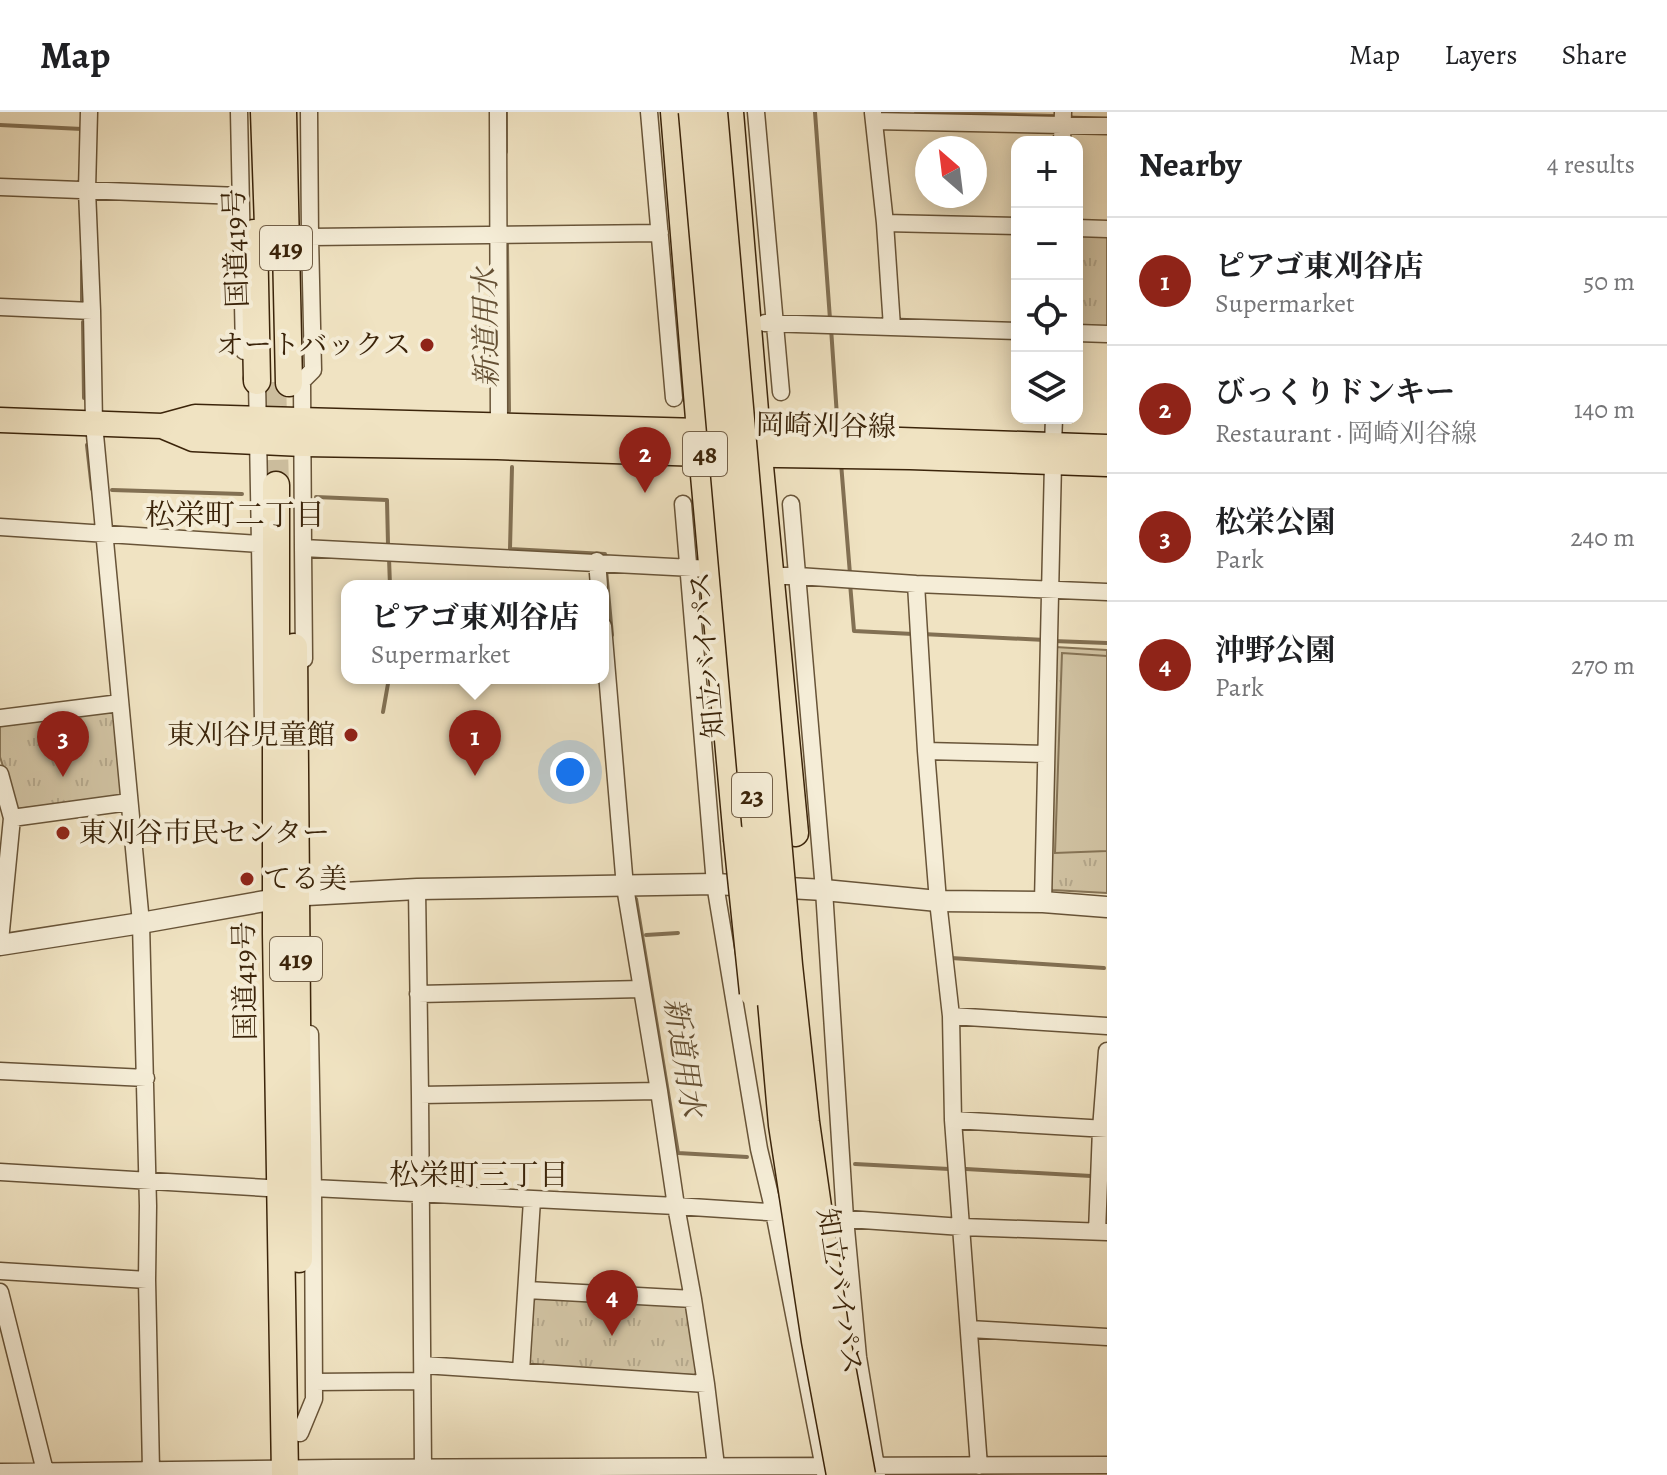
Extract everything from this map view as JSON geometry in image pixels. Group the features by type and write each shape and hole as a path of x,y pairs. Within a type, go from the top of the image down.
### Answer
{"highway":[{"path":"252,112 280,382"},
{"name":"国道419号","path":"264,112 280,382"},
{"name":"国道419号","path":"280,382 283,112"},
{"path":"280,382 295,112"},
{"path":"674,112 679,321 701,443 700,568 767,1087 794,1123 814,1082 795,833 785,576 758,445 761,323 730,112"},
{"name":"知立バイパス","path":"692,112 830,1472"},
{"name":"知立バイパス","path":"714,112 789,965 794,1123 836,1334 872,1472"},
{"name":"国道419号","path":"284,485 293,1472"}],"main road":[{"name":"岡崎刈谷線","path":"0,420 162,426 193,439 257,431 499,426 701,443 1053,454 1107,464"},
{"name":"岡崎刈谷線","path":"302,432 497,447 701,443"},
{"name":"岡崎刈谷線","path":"1053,454 1107,447"}],"street":[{"path":"89,112 87,190 94,424 141,923 151,1470"},
{"path":"239,112 244,374 280,382 313,370 309,112"},
{"path":"498,112 499,426"},
{"path":"649,112 660,233 679,321 674,398"},
{"path":"756,112 761,323 781,392"},
{"path":"892,327 873,116 1063,118 1107,126"},
{"path":"0,187 240,196"},
{"path":"885,223 1011,226"},
{"path":"1083,228 1107,229"},
{"path":"310,237 660,233"},
{"path":"0,307 92,311"},
{"path":"761,323 1011,331"},
{"path":"1083,333 1107,334"},
{"path":"280,382 257,431 260,544 286,897 313,1188 314,1399 292,1433 271,1404 267,1188 286,897 305,872 302,787 305,756 302,432 280,382"},
{"path":"1043,902 1054,424"},
{"path":"683,504 700,568 715,884 759,1149 830,1472"},
{"path":"791,504 785,576 824,890 845,1218 872,1472"},
{"path":"0,527 260,544"},
{"path":"303,548 700,568"},
{"path":"597,561 599,580"},
{"path":"785,576 1107,592"},
{"path":"916,584 938,901 951,1016 953,1120 979,1466"},
{"path":"608,684 625,887 706,1384 711,1469"},
{"path":"0,718 120,703"},
{"path":"926,751 1046,754"},
{"path":"0,774 12,818 0,943 141,923 286,897 417,889 715,884 938,901 1043,902 1107,907"},
{"path":"12,818 129,802"},
{"path":"417,889 423,1468"},
{"path":"418,994 642,989"},
{"path":"951,1016 1107,1026"},
{"path":"313,1188 676,1206 962,1227 1102,1232 1107,1051"},
{"path":"0,1071 146,1078"},
{"path":"420,1095 659,1091"},
{"path":"953,1120 1104,1129"},
{"path":"0,1172 267,1188"},
{"path":"521,1371 532,1200"},
{"path":"0,1271 147,1280"},
{"path":"527,1290 693,1299"},
{"path":"0,1292 5,1332 46,1473"},
{"path":"969,1329 1107,1337"},
{"path":"314,1382 423,1373 521,1371 706,1384"},
{"path":"0,1472 293,1472 423,1468 872,1472 979,1466 1107,1465"}],"green space":[{"path":"1083,235 1107,236 1107,327 1083,326"},
{"path":"1055,647 1107,650 1107,893 1052,890 1048,882"},
{"path":"1062,653 1107,656 1107,851 1055,853"},
{"path":"114,709 121,796 17,809 0,757 0,724"},
{"path":"538,1297 684,1305 689,1311 699,1371 694,1375 532,1366 528,1361 533,1301"}],"waterway":[{"name":"新道用水","path":"506,112 506,152"},
{"path":"815,112 830,319"},
{"path":"916,112 1053,116"},
{"path":"0,125 82,129"},
{"name":"新道用水","path":"507,244 509,411"},
{"path":"82,261 82,303"},
{"path":"83,322 84,398"},
{"path":"831,328 838,431"},
{"path":"87,445 92,489"},
{"path":"841,463 850,574"},
{"name":"新道用水","path":"512,467 510,549 605,554"},
{"path":"112,490 242,494"},
{"path":"316,497 387,500 388,544"},
{"path":"389,558 390,580"},
{"name":"新道用水","path":"606,570 607,580"},
{"path":"850,583 854,631 913,634"},
{"name":"新道用水","path":"609,602 612,635"},
{"path":"922,634 1045,640"},
{"path":"1053,641 1107,643"},
{"path":"383,712 388,684"},
{"name":"新道用水","path":"636,899 678,1153 747,1157"},
{"path":"646,935 678,933"},
{"path":"951,958 1104,968"},
{"name":"新道用水","path":"855,1164 949,1169"},
{"name":"新道用水","path":"966,1169 1091,1176"}],"tunnel":[{"path":"273,382 276,485"}],"place":[{"name":"オートバックス","path":"427,345"},
{"name":"びっくりドンキー","path":"645,493"},
{"name":"東刈谷児童館","path":"351,735"},
{"name":"ピアゴ東刈谷店","path":"475,776"},
{"name":"松栄公園","path":"63,777"},
{"name":"東刈谷市民センター","path":"63,833"},
{"name":"てる美","path":"247,879"},
{"name":"沖野公園","path":"612,1336"}],"district":[{"name":"松栄町二丁目","path":"235,515"},
{"name":"松栄町三丁目","path":"479,1175"}]}
